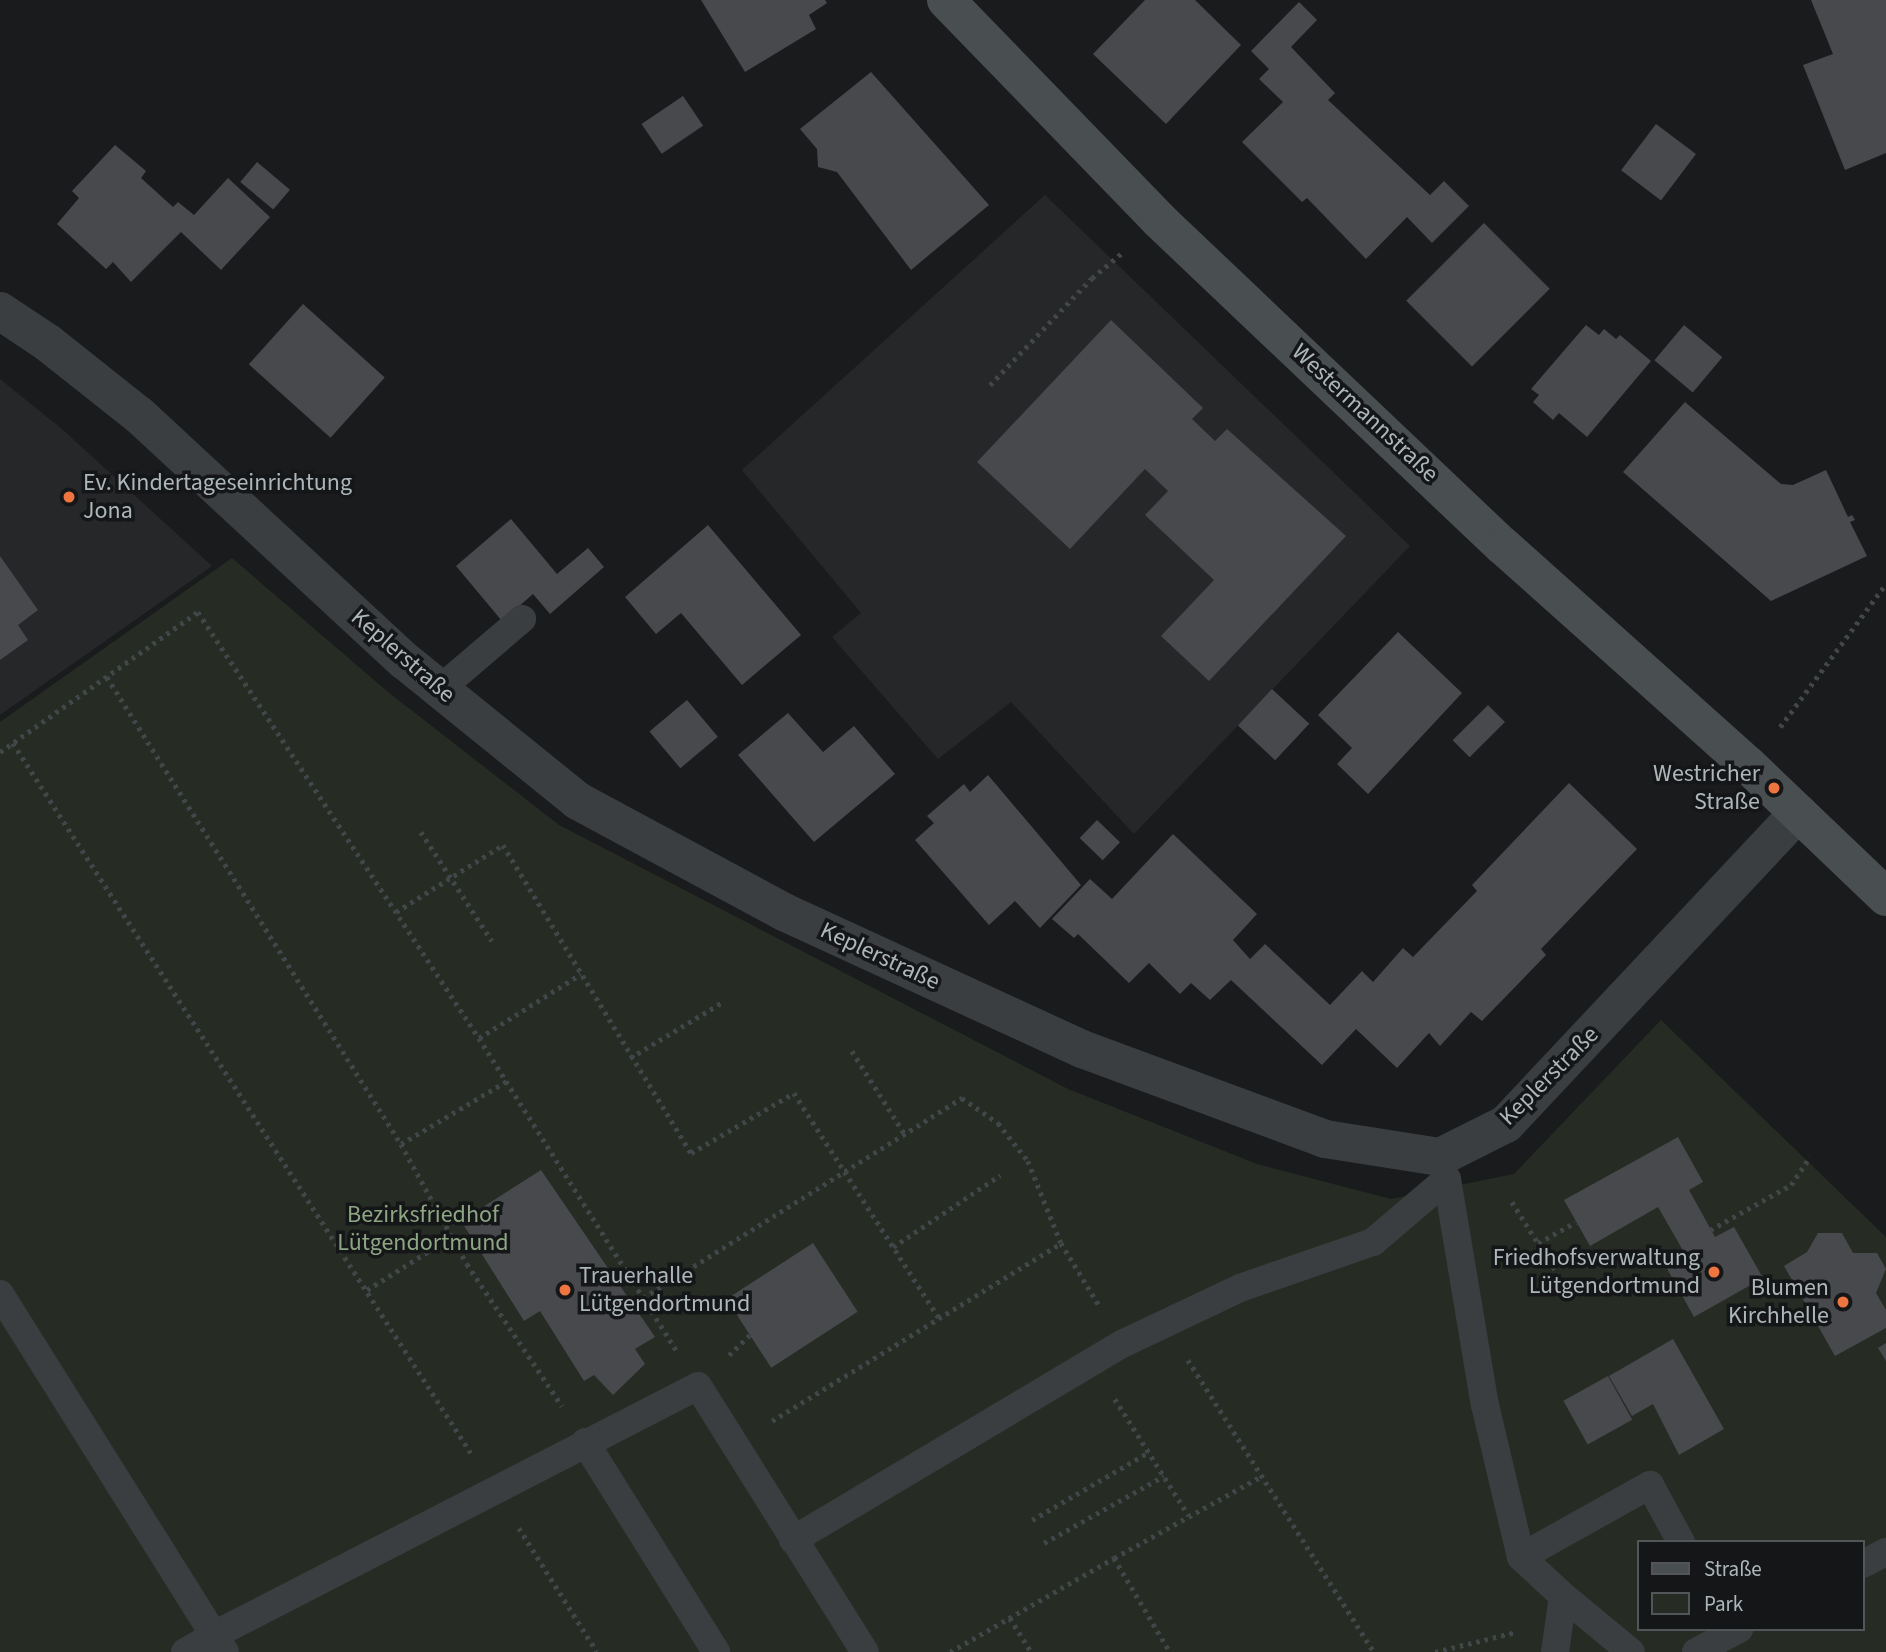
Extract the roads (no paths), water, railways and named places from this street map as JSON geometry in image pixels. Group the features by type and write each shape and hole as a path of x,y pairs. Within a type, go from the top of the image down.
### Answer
{"street":[{"name":"Westermannstraße","path":"946,0 1160,220 1503,546 1748,765 1886,897"},
{"name":"Keplerstraße","path":"0,311 139,415 440,689 578,801 784,912 1082,1049 1273,1122 1325,1139 1440,1157 1506,1124 1798,813"}],"lane":[{"path":"440,689 522,619"},
{"path":"793,1540 1122,1344 1240,1288 1373,1242 1447,1179 1485,1405 1521,1557 1631,1652"},
{"path":"0,1294 220,1643"},
{"path":"186,1652 220,1643 494,1489 698,1386 733,1446 865,1652"},
{"path":"585,1442 716,1652"},
{"path":"1521,1557 1650,1485 1680,1540"},
{"path":"1865,1563 1886,1552"},
{"path":"1556,1641 1563,1596"},
{"path":"1696,1652 1733,1631"}],"place":[{"name":"Ev. Kindertageseinrichtung Jona","path":"69,497"},
{"name":"Westricher Straße","path":"1774,788"},
{"name":"Friedhofsverwaltung Lütgendortmund","path":"1714,1272"},
{"name":"Trauerhalle Lütgendortmund","path":"565,1290"},
{"name":"Blumen Kirchhelle","path":"1843,1302"}],"park label":[{"name":"Bezirksfriedhof Lütgendortmund","path":"423,1229"}]}
